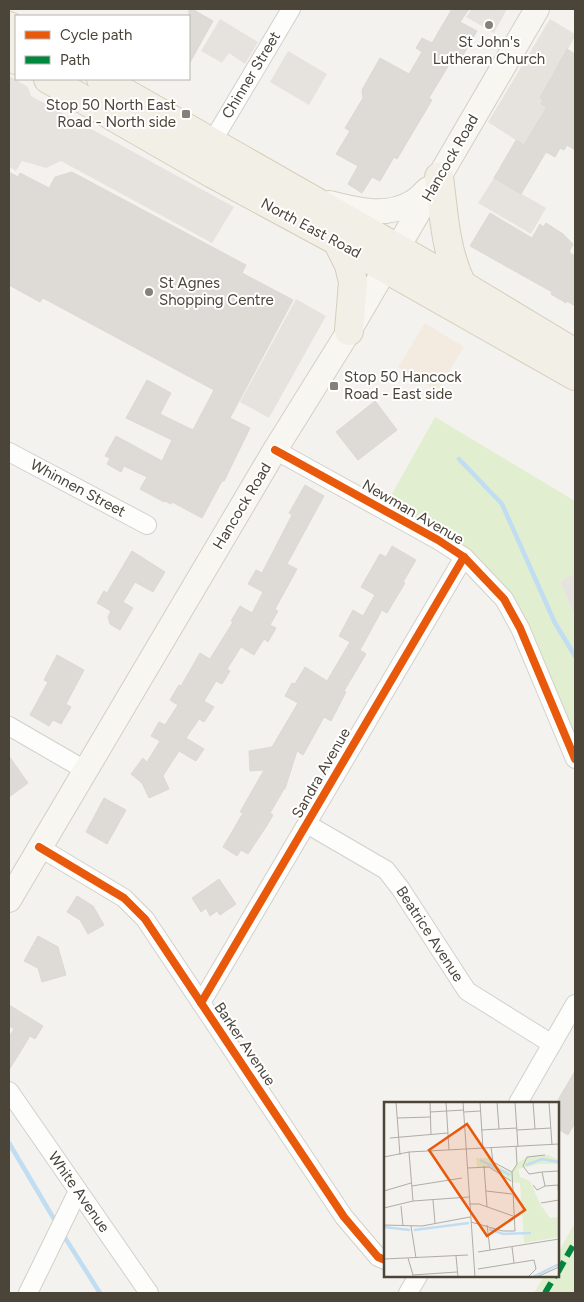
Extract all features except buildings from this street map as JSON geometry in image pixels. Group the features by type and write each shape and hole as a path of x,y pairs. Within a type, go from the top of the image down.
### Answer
{"main road":[{"name":"Hancock Road","path":"9,900 275,450 349,331 537,9"},
{"name":"North East Road","path":"103,80 310,198 392,258 573,364"},
{"name":"North East Road","path":"56,81 237,188 337,241 392,258 462,285 573,364"},
{"path":"310,198 359,211 391,211 414,202 439,177"},
{"path":"439,177 447,243 451,259 462,285"},
{"path":"337,241 349,265 353,282 349,331"}],"street":[{"name":"Chinner Street","path":"212,142 291,9"},
{"name":"Newman Avenue","path":"275,450 438,540 464,557 504,599 520,628 575,759"},
{"name":"Whinnen Street","path":"9,452 147,524"},
{"name":"Sandra Avenue","path":"201,1003 464,557"},
{"path":"9,726 85,770"},
{"name":"Beatrice Avenue","path":"307,824 386,870 400,888 467,991 552,1044"},
{"name":"Barker Avenue","path":"39,847 124,898 145,919 344,1217 378,1257 384,1260"},
{"path":"519,1102 575,1004"},
{"name":"White Avenue","path":"9,1091 149,1293"},
{"path":"28,1293 78,1192"},
{"path":"408,1293 416,1277"}],"shaded area":[{"name":"St John's Lutheran Church","path":"472,9 507,9 494,33 466,17"},
{"path":"220,19 258,42 245,64 229,53 222,63 201,51"},
{"path":"550,19 575,34 575,37 541,98 543,100 541,104 547,107 525,146 488,122"},
{"path":"288,51 327,74 309,105 270,82"},
{"path":"9,76 28,87 31,96 234,207 212,243 61,161 46,168 22,161 16,171 9,167"},
{"path":"494,178 546,208 531,234 478,203"},
{"path":"296,299 326,316 269,418 240,402"},
{"path":"425,323 464,347 437,391 398,367"},
{"path":"575,574 575,617 560,581"}],"green space":[{"path":"435,417 575,501 575,574 560,581 575,617 575,759 520,628 478,570 383,510"},
{"path":"575,1222 575,1293 534,1293 543,1277 559,1277 559,1251"}],"waterway":[{"path":"459,459 502,504 555,623 575,656"},
{"path":"9,1143 57,1224"},
{"path":"62,1233 100,1293"}],"marked path":[{"path":"559,1270 575,1242"},
{"path":"545,1293 554,1277"}],"cycle path":[{"path":"275,450 438,540 464,557 504,599 520,628 575,759"},
{"path":"201,1003 464,557"},
{"path":"39,847 124,898 145,919 344,1217 378,1257 384,1260"}],"place":[{"name":"St John's Lutheran Church","path":"489,25"},
{"name":"Stop 50 North East Road - North side","path":"186,114"},
{"name":"St Agnes Shopping Centre","path":"149,292"},
{"name":"Stop 50 Hancock Road - East side","path":"334,386"}]}
